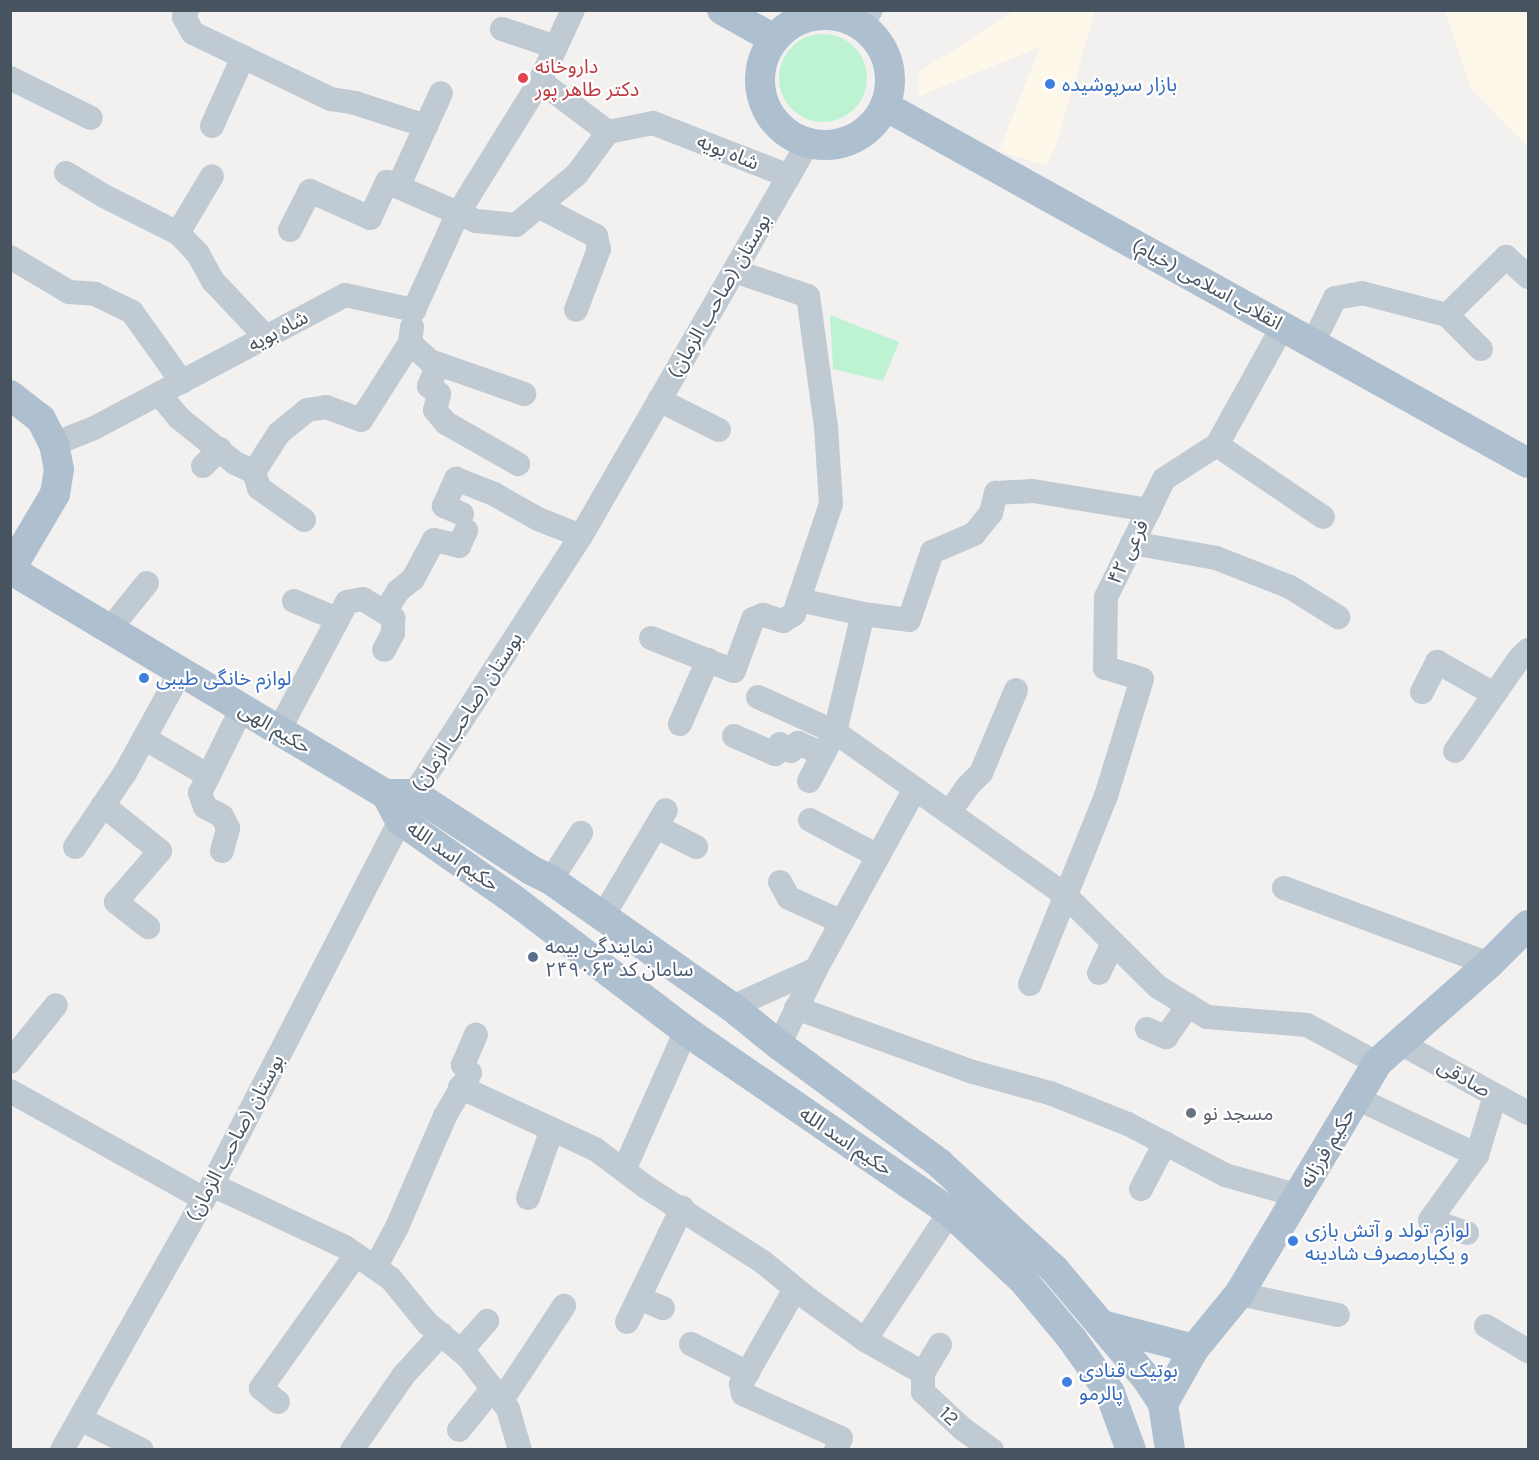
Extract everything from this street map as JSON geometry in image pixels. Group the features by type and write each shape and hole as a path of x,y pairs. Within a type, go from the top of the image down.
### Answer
{"main road":[{"path":"722,10 774,39"},
{"path":"825,14 845,18 867,18 888,62 890,84 885,106 875,122 853,139 826,146 807,144 785,133 769,114 760,91 761,66 774,39 788,26 806,17 825,14"},
{"name":"انقلاب اسلامی (خیام)","path":"885,106 1528,463"},
{"path":"10,395 41,419 54,444 59,469 55,494 11,570"},
{"name":"حکیم الهی","path":"11,570 400,802"},
{"name":"حکیم اسد الله","path":"400,802 541,874 732,1007 779,1045 939,1164 1054,1269 1147,1379 1163,1404"},
{"name":"حکیم اسد الله","path":"400,802 513,898 686,1031 950,1212 1023,1280 1072,1339 1110,1393 1131,1449"},
{"path":"513,898 541,874"},
{"name":"حکیم فرزانه","path":"1163,1404 1194,1349 1239,1294 1377,1063 1489,964 1528,925"},
{"path":"1102,1325 1194,1349"},
{"path":"1163,1404 1170,1449"}],"street":[{"path":"187,10 184,17 193,33 331,99 355,103 426,126"},
{"path":"254,472 279,433 307,410 326,407 361,420 410,343 414,310 457,215 540,81 573,10"},
{"path":"502,28 556,46"},
{"path":"212,126 243,57"},
{"path":"10,78 91,118"},
{"path":"290,230 310,190 370,218 387,182 457,215 476,221 516,225 577,174 608,132 540,81"},
{"path":"398,187 441,93"},
{"name":"شاه بویه","path":"608,132 653,123 789,176"},
{"name":"بوستان (صاحب الزمان)","path":"62,1449 208,1192 400,802 581,536 807,144"},
{"path":"66,173 113,201 177,233 198,254 213,281 266,337"},
{"path":"177,233 212,176"},
{"path":"540,207 596,236 599,249 576,310"},
{"path":"10,256 69,292 95,294 132,312 182,382"},
{"path":"1448,315 1506,257 1528,278"},
{"path":"651,638 735,671 753,619 763,615 783,621 794,614 831,504 826,428 808,297 734,271"},
{"path":"1313,343 1335,298 1362,293 1448,315 1481,349"},
{"name":"شاه بویه","path":"54,444 94,428 345,295 414,310"},
{"name":"فرعی ۴۲","path":"1064,894 1106,796 1142,679 1105,668 1106,597 1164,479 1217,445 1283,326"},
{"path":"410,343 430,361 524,394"},
{"path":"438,364 429,386 439,394 435,410 447,423 518,464"},
{"path":"159,394 211,458 236,463 254,472 259,488 304,520"},
{"path":"659,400 719,430"},
{"path":"1217,445 1323,517"},
{"path":"385,612 398,591 412,579 434,540 459,546 464,522 444,506 456,479 494,494 528,515 581,536"},
{"path":"799,600 863,614 909,620 932,552 974,534 991,513 996,493 1033,491 1149,510"},
{"path":"1132,543 1216,558 1290,587 1338,617"},
{"path":"110,629 147,582"},
{"path":"279,730 347,602 363,599 393,618 393,633 384,650"},
{"path":"294,601 337,619"},
{"path":"809,781 835,732 863,614"},
{"path":"1455,751 1519,659 1528,651"},
{"path":"680,724 708,660"},
{"path":"1422,692 1437,662 1494,694"},
{"path":"75,847 125,773 181,671"},
{"path":"949,813 967,787 981,773 1016,690"},
{"path":"758,697 835,732 1064,894 1112,945 1158,987 1207,1017 1307,1026 1377,1063"},
{"path":"222,851 228,828 222,816 205,807 200,793 242,708"},
{"path":"734,736 775,754 780,744 791,751 798,743 823,754"},
{"path":"144,738 209,776"},
{"path":"779,1045 816,969 915,789"},
{"path":"103,805 160,851 116,902 148,927"},
{"path":"603,916 662,818 696,847"},
{"path":"810,820 878,856"},
{"path":"541,874 581,833"},
{"path":"780,882 789,898 842,922"},
{"path":"1284,888 1489,964"},
{"path":"1030,984 1064,894"},
{"path":"1098,973 1112,945"},
{"path":"732,1007 816,969"},
{"path":"10,1062 56,1005"},
{"path":"1147,1029 1166,1037 1188,1005"},
{"path":"796,1008 973,1072 1050,1093 1128,1124 1225,1174 1299,1196"},
{"path":"624,1170 686,1031"},
{"path":"278,1402 261,1388 365,1261 397,1227 445,1116 470,1073 463,1065 476,1035"},
{"name":"صادقی","path":"1400,1043 1528,1113"},
{"path":"460,1087 595,1149 646,1187 763,1262 795,1289 865,1340 923,1373 940,1346"},
{"path":"10,1091 208,1192 365,1261 390,1280 441,1334 461,1351 497,1394 508,1409 520,1449"},
{"path":"1467,1233 1430,1220 1477,1155 1495,1096"},
{"path":"1356,1098 1477,1155"},
{"path":"528,1198 552,1129"},
{"path":"1141,1189 1165,1143"},
{"path":"627,1322 682,1208"},
{"path":"865,1340 950,1212"},
{"path":"795,1289 741,1384 743,1394 841,1438 836,1449"},
{"path":"1239,1294 1338,1315"},
{"path":"639,1298 663,1308"},
{"path":"459,1430 497,1394 564,1306"},
{"path":"461,1351 487,1321"},
{"path":"1486,1326 1528,1351"},
{"path":"352,1449 404,1376 441,1334"},
{"path":"691,1344 748,1373"},
{"name":"12","path":"923,1373 922,1392 963,1429 992,1449"},
{"path":"80,1419 142,1449"}],"shaded area":[{"name":"بازار سرپوشیده","path":"1014,11 1095,11 1058,138 1047,166 999,151 1040,47 919,96 919,72"},
{"path":"1445,11 1528,11 1528,147 1470,87"}],"green space":[{"path":"823,34 840,37 854,47 864,61 867,78 864,95 854,109 840,119 823,122 806,119 792,109 782,95 779,78 782,61 792,47 806,37"},
{"path":"830,315 899,342 883,381 833,369"}],"place":[{"name":"داروخانه دکتر طاهر پور","path":"523,78"},
{"name":"بازار سرپوشیده","path":"1050,84"},
{"name":"لوازم خانگی طیبی","path":"144,678"},
{"name":"نمایندگی بیمه سامان کد ۲۴۹۰۶۳","path":"533,957"},
{"name":"مسجد نو","path":"1191,1113"},
{"name":"لوازم تولد و آتش بازی و یکبارمصرف شادینه","path":"1293,1241"},
{"name":"بوتیک قنادی پالرمو","path":"1067,1382"}]}
